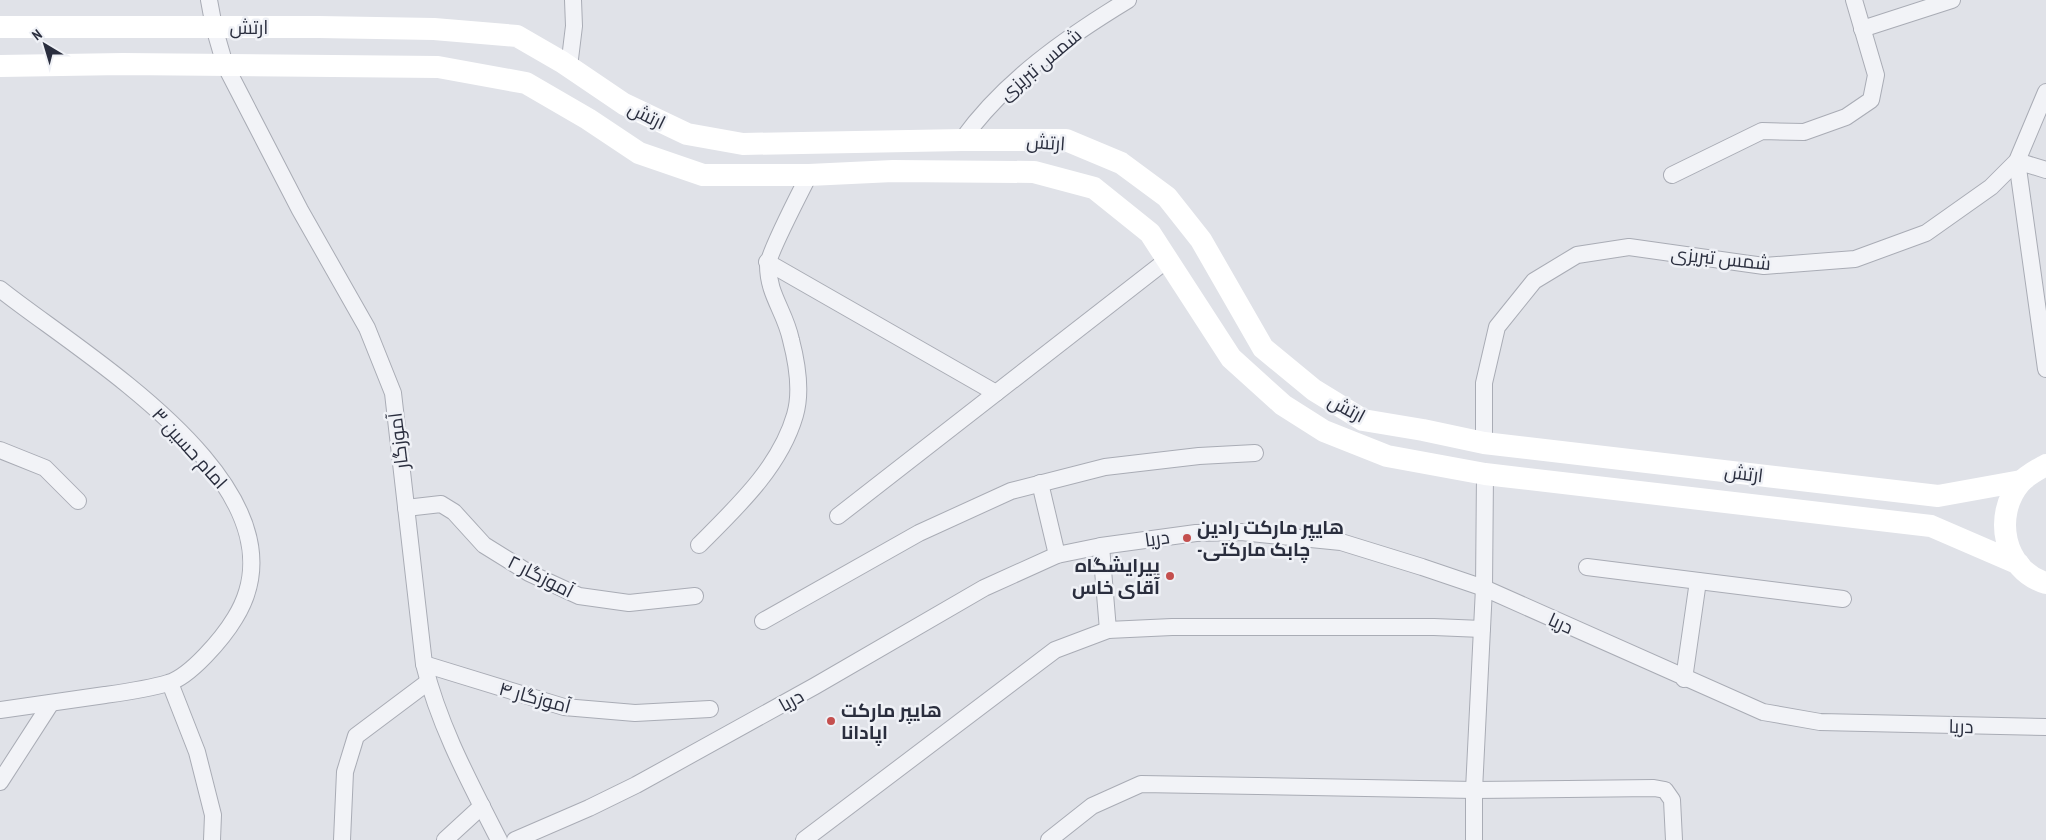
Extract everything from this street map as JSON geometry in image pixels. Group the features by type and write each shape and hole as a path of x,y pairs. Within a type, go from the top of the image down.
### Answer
{"main road":[{"name":"ارتش","path":"0,27 434,29 517,36 569,67 624,104 687,134 743,144 1066,140 1121,163 1167,197 1201,240 1263,348 1314,390 1363,420 1424,430 1484,443 1938,496 2021,482"},
{"name":"ارتش","path":"0,66 438,66 526,83 588,119 639,153 703,176 808,175 893,171 1034,172 1094,188 1150,233 1232,358 1283,405 1324,430 1387,456 1485,474 1931,526 2019,564"},
{"path":"2046,465 2033,472 2021,482 2010,501 2004,522 2010,552 2030,574 2046,583"}],"street":[{"name":"آموزگار","path":"209,0 214,27 225,65 300,210 367,328 393,394 424,664 428,682 452,746 499,840"},
{"path":"569,67 574,26 573,0"},
{"name":"شمس تبریزی","path":"962,140 978,117 1030,69 1088,25 1128,0"},
{"path":"1672,175 1762,131 1804,132 1846,116 1871,100 1876,75 1854,0"},
{"path":"1862,28 1952,0"},
{"name":"شمس تبریزی","path":"1484,443 1484,383 1497,327 1534,281 1577,255 1630,247 1764,266 1855,259 1926,233 1991,187 2017,161 2046,92"},
{"path":"2046,170 2017,161 2046,369"},
{"path":"699,545 749,494 783,445 796,414 799,384 795,355 788,326 771,291 767,262 808,175"},
{"path":"838,516 1167,260"},
{"path":"767,262 996,392"},
{"name":"امام حسین ۳","path":"0,289 135,389 168,420 204,459 235,500 248,535 251,578 242,606 224,635 198,663 170,683 0,710"},
{"path":"0,450 45,468 78,501"},
{"path":"763,621 919,533 1010,491 1105,467 1199,456 1255,453"},
{"path":"1474,840 1474,790 1484,588 1485,474"},
{"path":"1040,483 1057,555"},
{"name":"آموزگار ۲","path":"406,508 440,504 454,512 484,545 528,573 579,596 629,603 694,596"},
{"name":"دریا","path":"515,840 636,785 816,686 984,588 1057,555 1101,546 1196,533 1241,532 1341,542 1422,567 1484,588 1684,679 1763,712 1820,722 2046,727"},
{"path":"1101,546 1108,630"},
{"path":"1587,567 1843,599"},
{"path":"1684,679 1698,581"},
{"path":"804,840 1055,650 1108,630 1172,627 1434,627 1482,629"},
{"name":"آموزگار ۴","path":"424,664 564,708 635,713 710,709"},
{"path":"342,840 345,772 356,736 428,682"},
{"path":"170,683 197,752 213,815 212,840"},
{"path":"0,782 51,703"},
{"path":"1049,840 1092,806 1141,784 1474,790 1654,788 1666,790 1672,800 1674,840"},
{"path":"445,840 482,806"}],"place":[{"name":"هایپر مارکت رادین -چابک مارکتی","path":"1187,538"},
{"name":"پیرایشگاه آقای خاس","path":"1170,576"},
{"name":"هایپر مارکت اپادانا","path":"831,721"}]}
